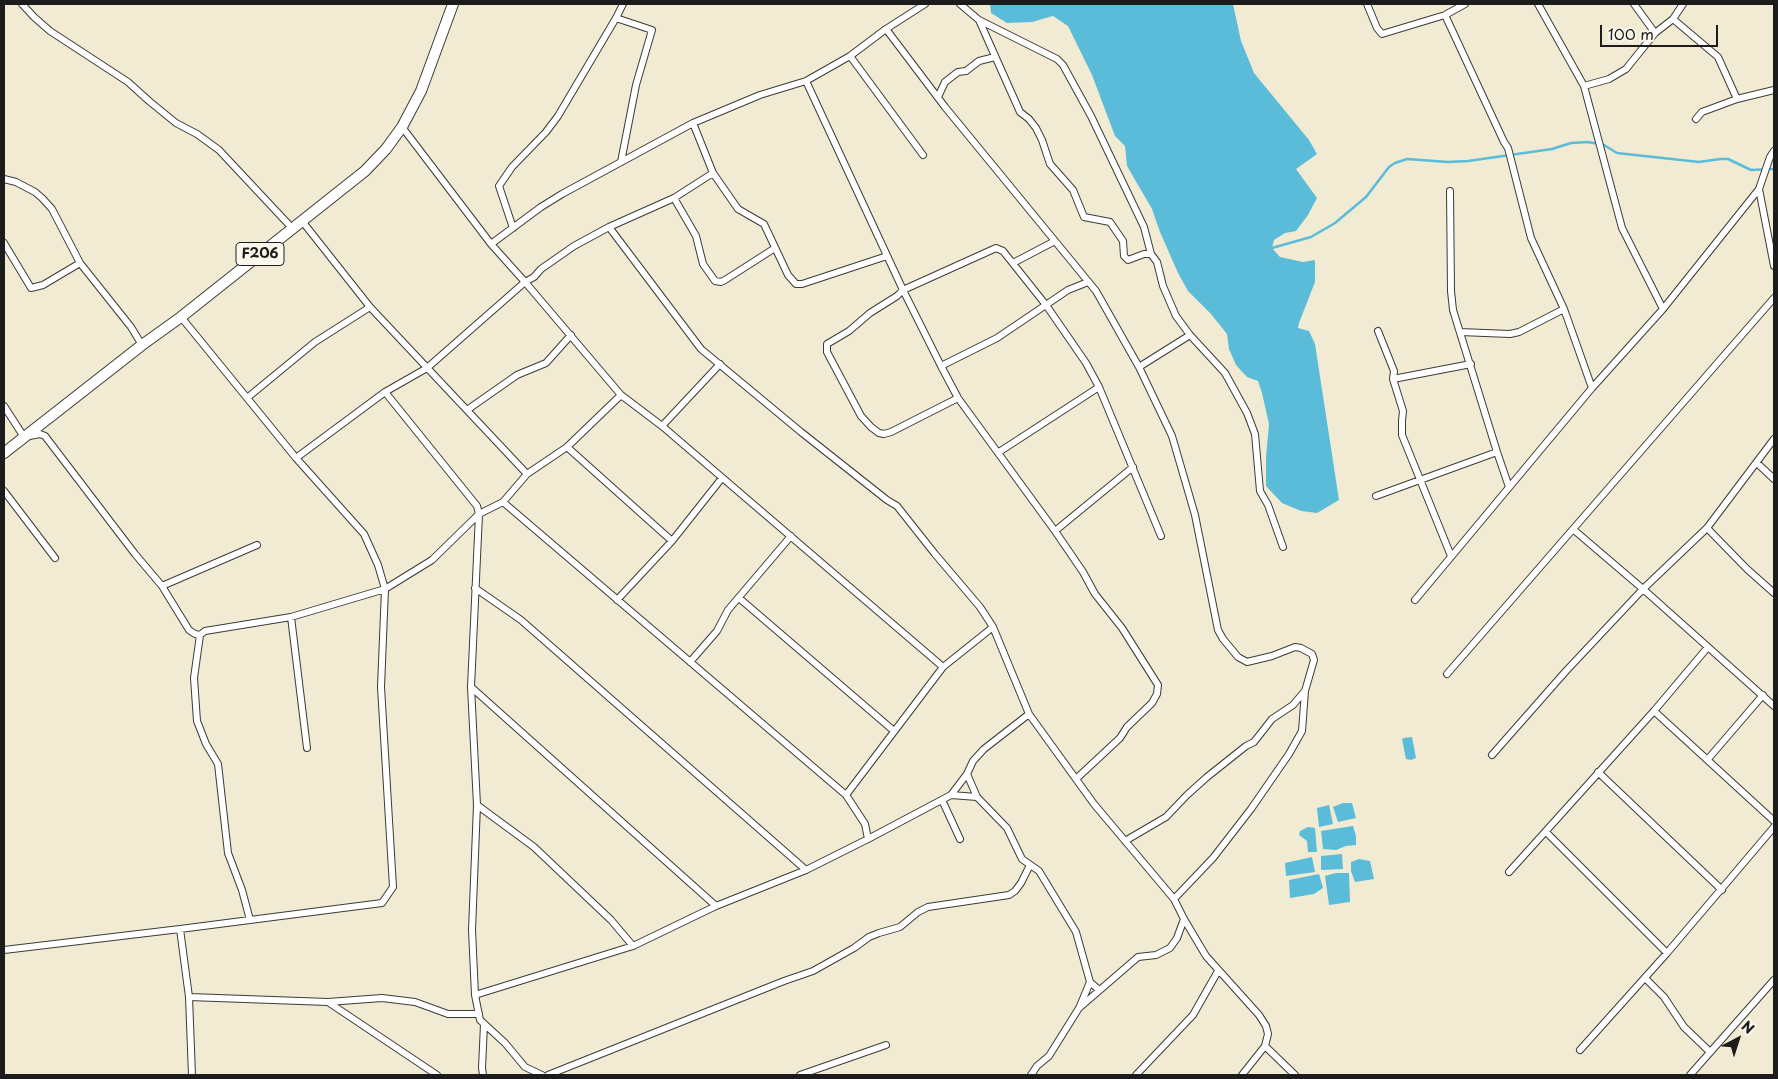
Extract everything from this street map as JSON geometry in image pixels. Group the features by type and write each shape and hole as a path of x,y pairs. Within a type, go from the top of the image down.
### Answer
{"main road":[{"name":"F206","path":"4,453 142,345 181,317 365,171 386,149 402,127 420,91 453,4"}],"street":[{"path":"22,4 50,31 128,82 176,123 197,134 219,150 292,228"},
{"path":"513,228 499,186 512,167 546,132 558,116 623,4"},
{"path":"491,244 562,194 693,123 760,95 806,80 850,56 886,29 925,4"},
{"path":"960,4 979,20 1057,58 1063,65 1091,116 1144,227 1151,254 1157,262 1176,316 1190,335 1226,373 1247,413 1254,434 1260,491 1268,505 1284,547"},
{"path":"1367,4 1377,28 1382,34 1445,15 1465,4"},
{"path":"1538,4 1584,86 1622,228 1663,309"},
{"path":"1634,4 1655,33"},
{"path":"1584,86 1609,79 1626,69 1655,33 1673,19 1683,4"},
{"path":"1445,15 1508,148 1531,238 1564,309 1592,388"},
{"path":"616,18 652,30 636,85 621,162"},
{"path":"1673,19 1718,58 1737,99"},
{"path":"979,20 1020,112 1036,128 1050,164 1073,190 1084,217 1110,222 1123,241 1124,256 1128,260 1144,254 1151,254"},
{"path":"886,29 938,97 1096,291 1139,367 1172,436 1195,515 1218,630 1222,640 1238,657 1247,662 1272,656 1295,647 1312,654 1314,660 1305,691 1302,731 1289,754 1251,809 1212,858 1174,899"},
{"path":"850,56 923,154"},
{"path":"938,97 944,82 958,72 966,71 979,61 995,57"},
{"path":"806,80 903,290 940,366 958,398 999,452 1084,572 1096,594 1122,628 1158,685 1157,694 1152,703 1127,727 1120,738 1076,779"},
{"path":"1696,119 1702,112 1737,99 1774,90"},
{"path":"693,123 713,173 738,209 764,224 788,275 796,284 802,284 887,256"},
{"path":"402,127 491,244 622,395 662,426 944,667"},
{"path":"1415,600 1592,388 1663,309 1759,189 1770,157 1774,151"},
{"path":"296,458 385,392 427,368 525,282 534,278 541,269 574,246 609,227 674,198 713,173"},
{"path":"4,179 16,182 35,192 52,209 80,263 132,328 142,345"},
{"path":"1759,189 1774,266"},
{"path":"1450,191 1451,291 1454,310 1496,452 1509,487"},
{"path":"674,198 696,236 703,264 714,281 721,282 725,280 775,248"},
{"path":"302,221 370,307 527,474"},
{"path":"609,227 701,350 813,442 897,506 980,607 993,627 1029,714 1094,804 1174,899 1206,956 1259,1015 1266,1026 1268,1034 1264,1046 1242,1075"},
{"path":"1013,263 1055,241"},
{"path":"4,243 31,288 43,285 80,263"},
{"path":"958,398 891,432 879,433 861,416 827,352 827,344 850,330 870,313 903,290 996,248 1003,251 1046,305 1086,363 1099,387 1161,536"},
{"path":"940,366 997,338 1068,290 1088,282"},
{"path":"1447,674 1774,298"},
{"path":"247,398 315,342 370,307"},
{"path":"1460,332 1510,334 1519,332 1564,309"},
{"path":"4,950 382,903 393,888 381,687 385,588 378,565 364,534 296,458 181,317"},
{"path":"1378,331 1394,371 1393,379 1403,411 1402,435 1452,556"},
{"path":"467,410 517,374 546,363 571,335"},
{"path":"1139,367 1190,335"},
{"path":"662,426 720,364"},
{"path":"1393,379 1470,364"},
{"path":"999,452 1099,387"},
{"path":"385,392 477,506 479,514 471,687 477,805 472,930 476,995 480,1020 514,1053 525,1067 542,1075"},
{"path":"4,406 24,437 40,434 45,436 135,554 162,586 189,630 200,635 204,632 291,618 385,588 432,560 479,514 503,502 527,474 567,447 622,395"},
{"path":"1492,755 1566,670 1643,589 1707,528 1774,439"},
{"path":"567,447 672,541"},
{"path":"1376,496 1496,452"},
{"path":"1757,464 1774,479"},
{"path":"1055,531 1133,467"},
{"path":"617,600 672,541 722,478"},
{"path":"4,491 55,558"},
{"path":"503,502 846,795 865,824 868,840"},
{"path":"1707,528 1747,569 1774,593"},
{"path":"1574,530 1774,706"},
{"path":"690,662 717,631 728,610 791,536"},
{"path":"162,586 257,545"},
{"path":"475,588 521,620 806,870"},
{"path":"740,598 894,731"},
{"path":"291,618 308,748"},
{"path":"846,795 944,667 993,627"},
{"path":"200,635 194,678 197,721 206,744 218,764 228,853 242,890 250,920"},
{"path":"1509,872 1654,711 1708,647"},
{"path":"471,687 716,906"},
{"path":"1125,841 1166,818 1207,776 1254,742 1272,719 1294,705 1305,691"},
{"path":"1708,759 1762,695"},
{"path":"1654,711 1774,821"},
{"path":"476,995 633,946 716,906 806,870 868,840 951,795 967,774 973,761 984,749 1029,714"},
{"path":"1598,772 1722,890"},
{"path":"967,774 977,797 1008,828 1022,859 1039,871 1076,932 1090,982 1100,990"},
{"path":"951,795 977,797"},
{"path":"942,800 960,839"},
{"path":"477,805 534,847 611,920 633,946"},
{"path":"1580,1050 1646,978 1774,827"},
{"path":"1546,832 1667,953"},
{"path":"548,1075 813,971 878,932 900,927 918,912 928,907 1009,895 1021,883 1030,865"},
{"path":"1079,1008 1138,957 1156,955 1170,948 1177,938 1184,919"},
{"path":"180,929 189,997 192,1075"},
{"path":"1136,1075 1193,1015 1218,971"},
{"path":"1646,978 1664,997 1684,1027 1710,1052"},
{"path":"1690,1075 1774,980"},
{"path":"1031,1075 1048,1056 1079,1008 1090,982"},
{"path":"189,997 328,1002 382,998 415,1002 448,1014 479,1014"},
{"path":"328,1002 437,1075"},
{"path":"483,1075 484,1024"},
{"path":"800,1075 886,1045"},
{"path":"1264,1046 1295,1075"}],"water":[{"path":"990,4 1233,4 1241,41 1254,73 1309,140 1317,154 1296,169 1317,198 1308,215 1296,231 1285,233 1274,240 1272,248 1280,257 1303,262 1315,260 1315,282 1298,328 1309,331 1315,344 1339,500 1317,513 1301,511 1282,503 1266,486 1269,424 1258,381 1247,377 1236,365 1229,349 1227,334 1211,314 1188,291 1178,273 1152,209 1127,166 1125,146 1115,136 1092,75 1068,26 1053,16 1032,22 1007,23 991,13"},
{"path":"1412,737 1416,758 1411,760 1406,759 1402,739"},
{"path":"1343,803 1352,803 1356,818 1338,822 1333,807"},
{"path":"1329,805 1333,824 1319,827 1317,808"},
{"path":"1353,826 1356,845 1336,850 1323,849 1321,831"},
{"path":"1308,827 1315,828 1317,852 1308,852 1307,841 1299,835 1300,831"},
{"path":"1342,854 1343,869 1321,870 1321,856"},
{"path":"1312,857 1315,872 1286,876 1285,863"},
{"path":"1359,859 1370,861 1374,879 1355,882 1351,871 1351,862"},
{"path":"1336,873 1349,873 1350,902 1329,905 1325,876"},
{"path":"1319,874 1323,888 1314,894 1290,898 1289,880"}],"waterway":[{"path":"1272,248 1311,237 1335,223 1366,197 1389,167 1407,159 1448,162 1468,161 1552,149 1571,143 1588,142 1604,145 1617,153 1699,162 1728,159 1751,170 1774,169"}]}
